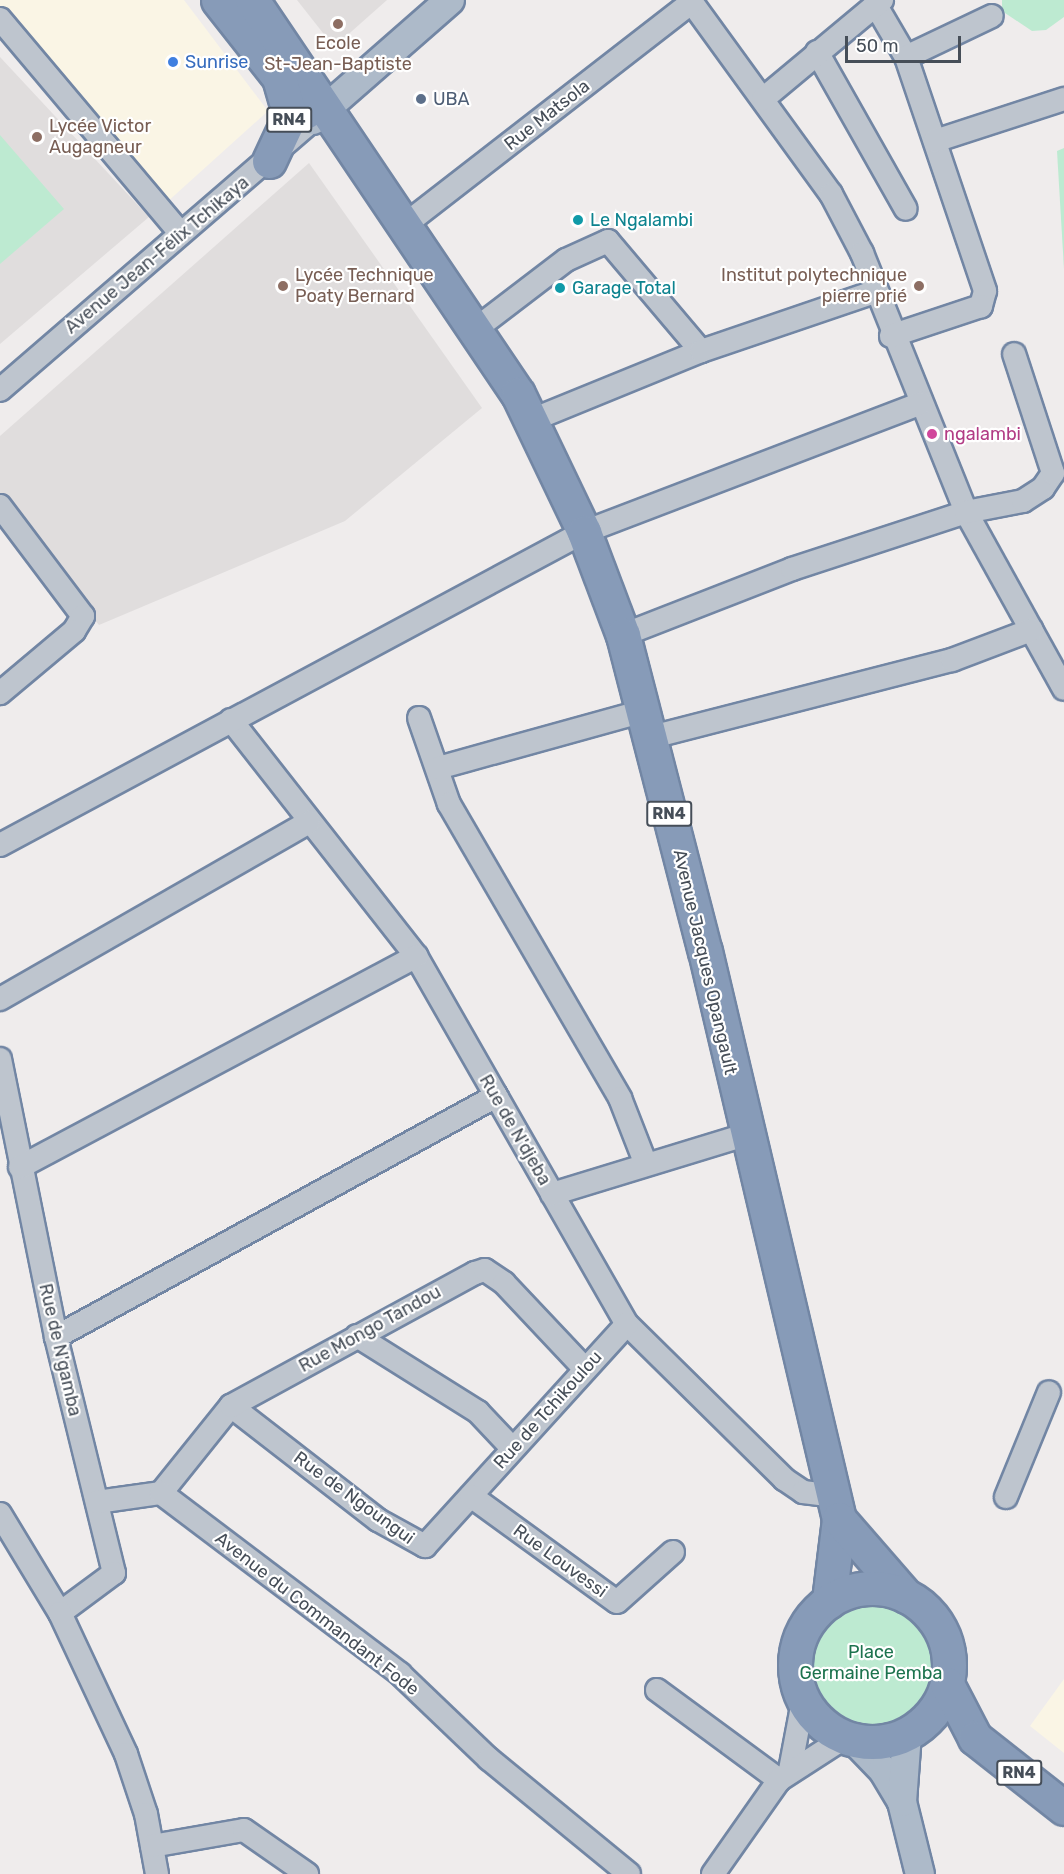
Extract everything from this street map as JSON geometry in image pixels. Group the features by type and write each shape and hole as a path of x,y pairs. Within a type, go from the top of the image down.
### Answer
{"highway":[{"name":"RN4","path":"218,0 279,77 320,113"},
{"name":"Avenue Jacques Opangault","path":"252,0 320,113 362,166 532,420 584,532 623,634 705,951 745,1135 837,1508"},
{"name":"RN4","path":"269,161 286,135 290,116 279,77"},
{"name":"RN4","path":"837,1508 906,1596 927,1611 942,1632 949,1658 947,1684 936,1708 912,1730"},
{"name":"RN4","path":"829,1601 837,1508"},
{"name":"RN4","path":"906,1596 862,1589 829,1601 809,1621 797,1646 795,1674 803,1701 828,1729 849,1739 912,1730 975,1738"},
{"name":"RN4","path":"947,1684 975,1738 1064,1808"}],"main road":[{"path":"320,113 450,0"},
{"path":"902,1802 912,1730"},
{"path":"849,1739 883,1770 902,1802 920,1874"}],"street":[{"path":"691,1 831,194 861,253 891,336 966,512 1064,689"},
{"name":"Rue Matsola","path":"402,227 691,1"},
{"path":"763,99 879,2 906,57 975,254 985,299 981,306 891,336"},
{"path":"906,57 992,16"},
{"path":"0,19 180,233"},
{"path":"817,52 906,209"},
{"path":"935,141 1064,99"},
{"name":"Avenue Jean-Félix Tchikaya","path":"0,390 180,233 269,161 320,113"},
{"path":"473,331 566,260 608,241 701,351"},
{"path":"532,420 701,351 874,291"},
{"path":"623,634 792,569 966,512 1023,501 1043,488 1053,472 1014,354"},
{"path":"0,845 584,532 921,402"},
{"path":"0,506 83,616 74,631 0,693"},
{"path":"438,768 942,663 1031,630"},
{"path":"419,718 449,804 620,1098 645,1162"},
{"name":"Rue de N'djeba","path":"231,720 416,956 627,1324 784,1479 803,1492 837,1508"},
{"path":"0,999 309,822"},
{"path":"20,1167 416,956"},
{"name":"Rue de N'gamba","path":"0,1059 56,1337 114,1573 60,1613"},
{"path":"56,1337 496,1096"},
{"path":"552,1194 645,1162 745,1135"},
{"name":"Rue Mongo Tandou","path":"161,1493 231,1406 357,1336 485,1270 504,1283 585,1370"},
{"name":"Rue de Tchikoulou","path":"471,1496 512,1448 627,1324"},
{"path":"357,1336 478,1412 512,1448"},
{"path":"1006,1497 1049,1392"},
{"name":"Rue de Ngoungui","path":"231,1406 416,1546 432,1542 471,1496"},
{"path":"97,1502 161,1493"},
{"name":"Avenue du Commandant Fode","path":"161,1493 400,1674 489,1759 629,1874"},
{"name":"Rue Louvessi","path":"471,1496 617,1602 673,1552"},
{"path":"0,1514 60,1613 126,1754 158,1864 244,1830 307,1874"},
{"path":"657,1690 784,1775"},
{"path":"713,1874 784,1775 803,1701"},
{"path":"784,1775 849,1739"}],"shaded area":[{"path":"0,0 184,0 268,111 166,203 0,15"},
{"name":"Ecole St-Jean-Baptiste","path":"297,0 387,0 334,47"},
{"name":"Lycée Victor Augagneur","path":"0,57 149,217 0,344"},
{"name":"Lycée Technique Poaty Bernard","path":"309,163 482,408 345,521 99,625 0,505 0,436"},
{"path":"1064,1679 1064,1753 1030,1726"}],"green space":[{"path":"1002,0 1064,0 1064,17 1046,30 1032,31 1002,11"},
{"path":"0,135 64,209 0,264"},
{"path":"1064,148 1064,269 1057,151"},
{"name":"Place Germaine Pemba","path":"870,1594 896,1599 919,1614 934,1637 939,1663 934,1689 919,1712 896,1727 870,1732 844,1727 821,1712 806,1689 801,1663 806,1637 821,1614 844,1599"}],"place":[{"name":"Ecole St-Jean-Baptiste","path":"338,24"},
{"name":"Sunrise","path":"173,62"},
{"name":"UBA","path":"421,99"},
{"name":"Lycée Victor Augagneur","path":"37,137"},
{"name":"Le Ngalambi","path":"578,220"},
{"name":"Lycée Technique Poaty Bernard","path":"283,286"},
{"name":"Institut polytechnique pierre prié","path":"919,286"},
{"name":"Garage Total","path":"560,288"},
{"name":"ngalambi","path":"932,434"}]}
